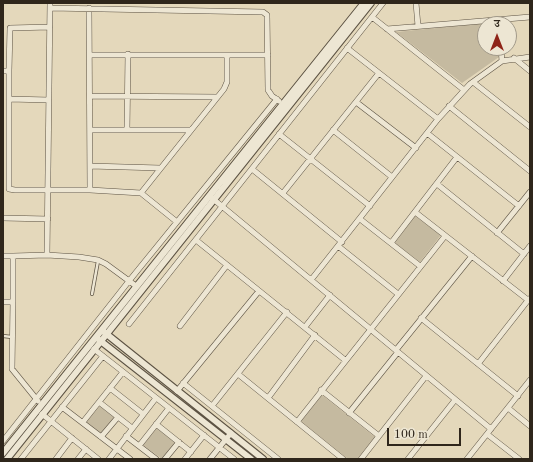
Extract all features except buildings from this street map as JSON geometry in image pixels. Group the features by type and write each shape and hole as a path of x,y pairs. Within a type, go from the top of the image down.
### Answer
{"street":[{"path":"104,332 136,286 212,197 283,104 364,3"},
{"path":"3,452 104,332 212,197 371,3"},
{"path":"129,324 382,3"},
{"path":"416,3 418,26"},
{"path":"47,255 50,5 89,8 264,12 267,15 268,90 283,104"},
{"path":"89,8 90,190"},
{"path":"372,17 464,90"},
{"path":"517,19 530,17"},
{"path":"387,29 477,23"},
{"path":"3,28 50,27"},
{"path":"10,28 9,99 6,124 9,189 90,190 141,193 177,222"},
{"path":"347,48 438,119"},
{"path":"90,55 128,54 268,56"},
{"path":"128,54 128,130"},
{"path":"141,193 217,97 227,82 227,55"},
{"path":"502,56 502,61"},
{"path":"311,280 438,119 464,90 502,61 514,58 530,57"},
{"path":"514,58 530,71"},
{"path":"3,71 9,71"},
{"path":"282,193 379,73"},
{"path":"473,82 530,127"},
{"path":"90,96 217,97"},
{"path":"9,99 49,100"},
{"path":"4,439 129,281 277,100"},
{"path":"356,102 416,148"},
{"path":"449,106 530,171"},
{"path":"90,130 190,130"},
{"path":"333,130 392,178"},
{"path":"279,134 370,206"},
{"path":"427,134 518,206"},
{"path":"391,243 457,157"},
{"path":"90,166 160,168"},
{"path":"252,169 282,193 398,294"},
{"path":"437,184 524,254"},
{"path":"497,233 530,192"},
{"path":"212,197 491,429"},
{"path":"415,212 529,299 478,364"},
{"path":"3,218 48,219"},
{"path":"360,219 420,266"},
{"path":"297,422 370,328 445,236"},
{"path":"196,240 306,327 345,360"},
{"path":"503,280 530,246"},
{"path":"3,256 79,256 98,260 106,264 136,286"},
{"path":"13,256 12,369 41,405"},
{"path":"349,413 421,318 472,256"},
{"path":"180,326 227,265"},
{"path":"177,391 259,291"},
{"path":"306,327 330,295"},
{"path":"3,302 13,302"},
{"path":"212,406 287,312"},
{"path":"421,318 518,396"},
{"path":"104,332 263,459"},
{"path":"268,398 315,336"},
{"path":"7,459 94,349 98,339"},
{"path":"98,339 251,459"},
{"path":"94,349 234,459"},
{"path":"20,459 103,356"},
{"path":"83,422 123,372"},
{"path":"238,374 344,459"},
{"path":"361,459 426,376"},
{"path":"468,459 530,380"},
{"path":"183,383 278,459"},
{"path":"110,388 143,414"},
{"path":"321,390 379,436"},
{"path":"109,459 156,398"},
{"path":"408,459 455,400"},
{"path":"99,402 132,428"},
{"path":"62,407 130,459"},
{"path":"139,446 169,408"},
{"path":"508,408 530,426"},
{"path":"42,414 98,459"},
{"path":"101,437 118,417"},
{"path":"156,424 191,452"},
{"path":"210,459 230,433"},
{"path":"487,434 519,459"},
{"path":"185,459 204,435"},
{"path":"126,436 156,459"},
{"path":"56,459 72,438"},
{"path":"166,459 179,442"},
{"path":"78,459 86,449"}],"lane":[{"path":"92,294 98,260"},
{"path":"3,336 12,336"}],"shaded area":[{"path":"477,24 477,56 499,57 462,83 396,32"},
{"path":"415,216 441,235 420,262 395,243"},
{"path":"322,395 375,437 357,459 348,459 301,421"},
{"path":"100,406 114,417 101,434 86,422"},
{"path":"157,428 175,442 162,459 143,445"}]}
